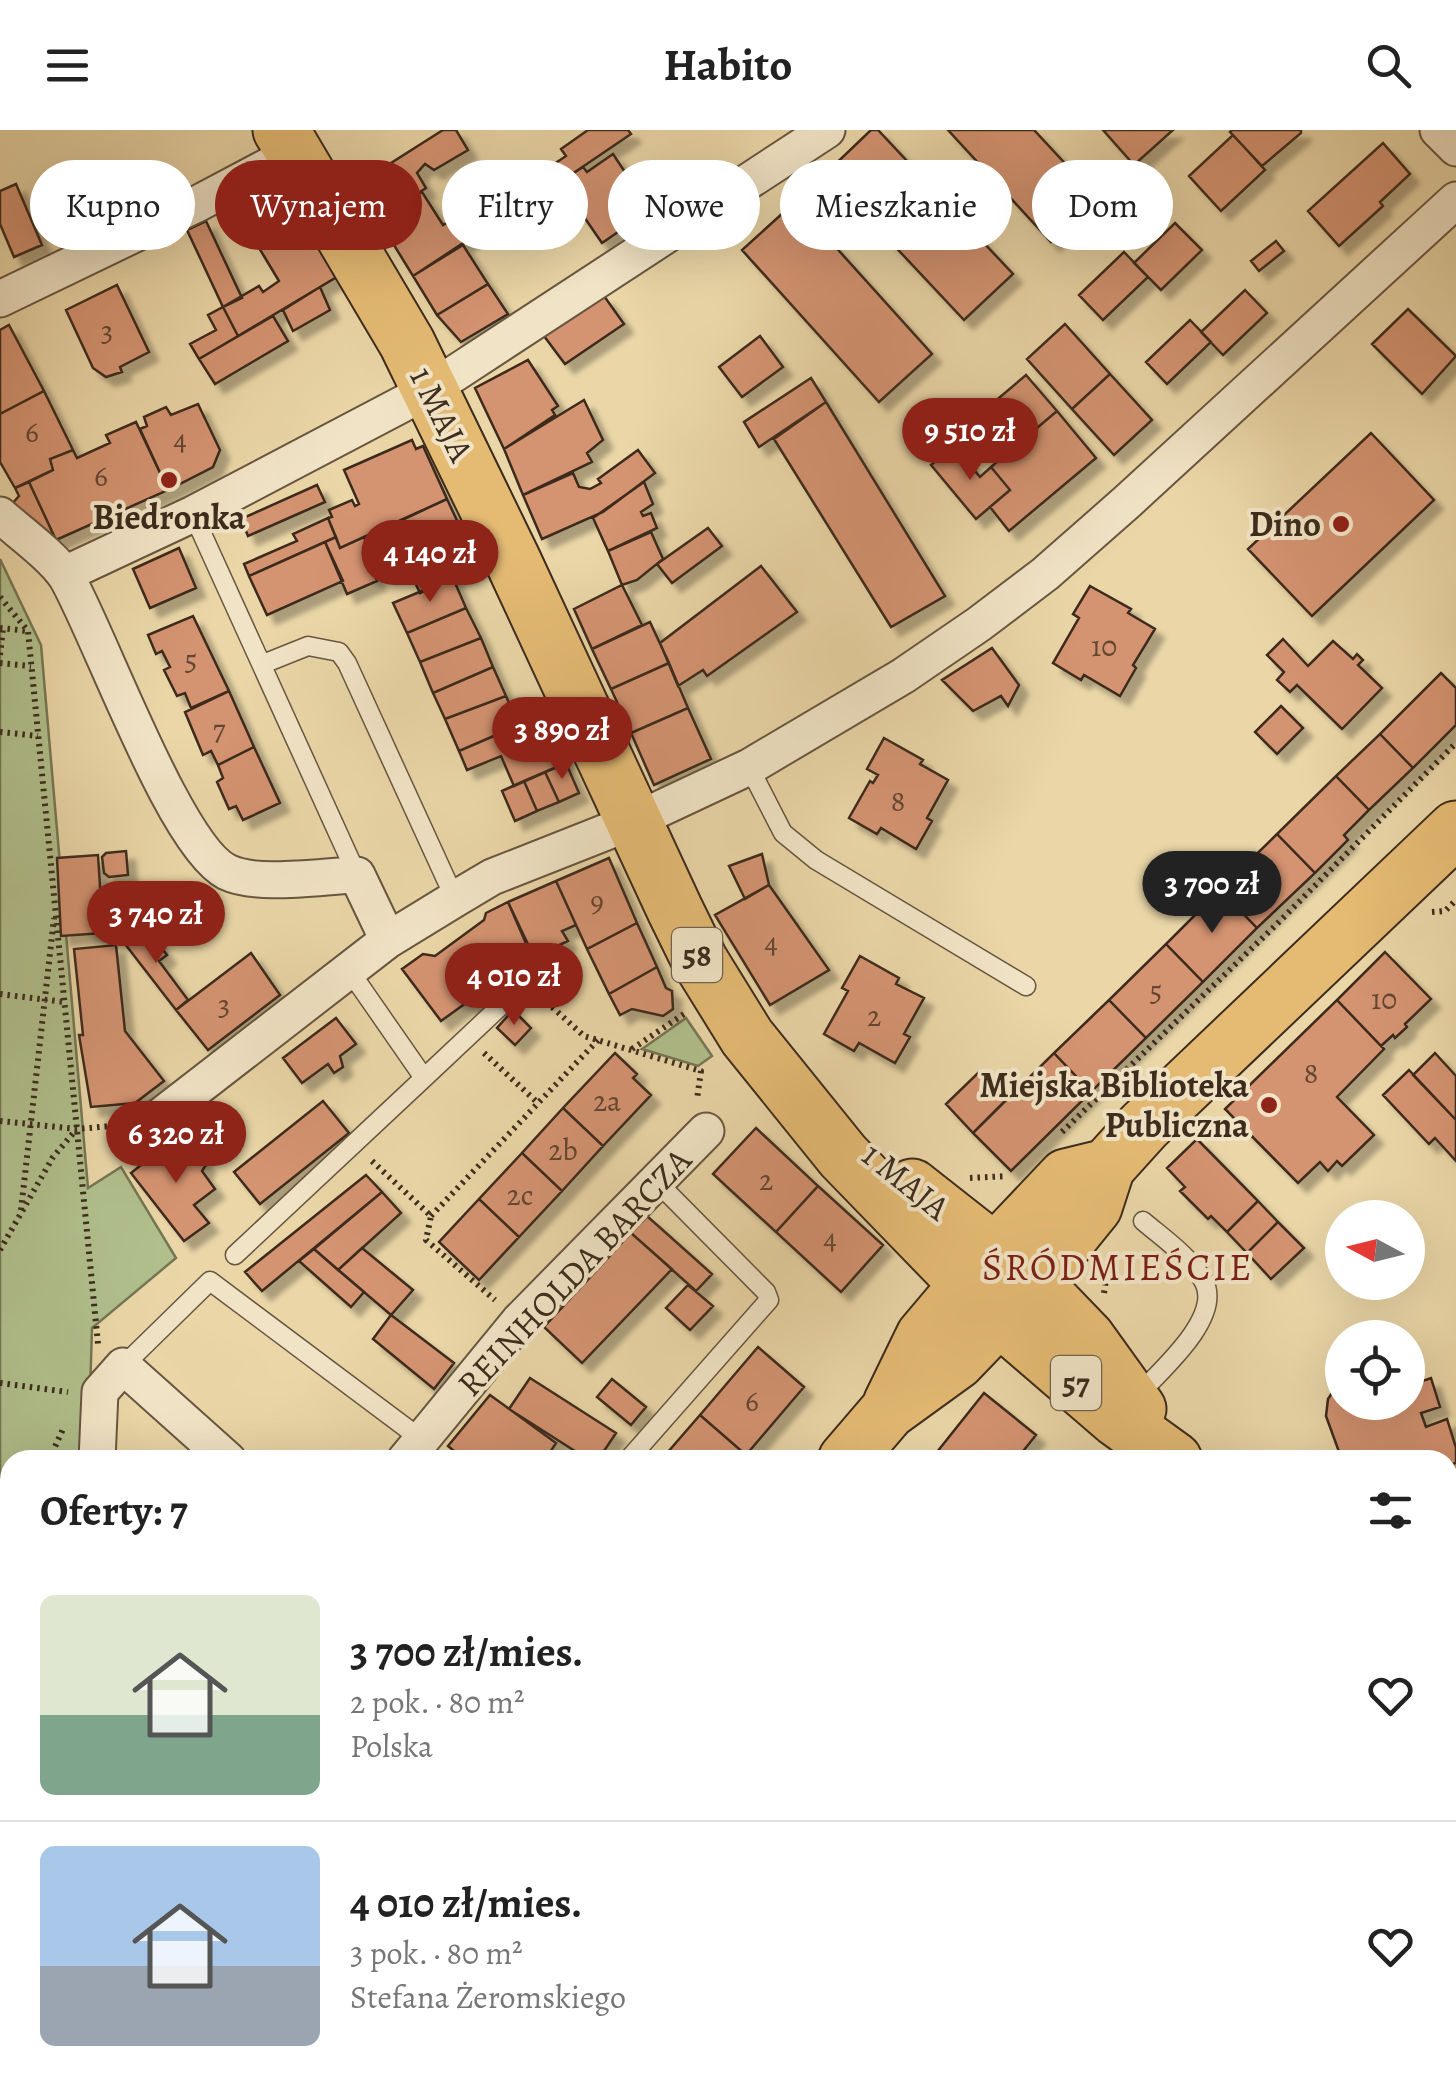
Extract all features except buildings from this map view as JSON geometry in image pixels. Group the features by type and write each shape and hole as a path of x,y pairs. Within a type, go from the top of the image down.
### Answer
{"main road":[{"name":"1 MAJA","path":"288,141 431,389 674,910 714,984 747,1036 843,1156 889,1202 999,1284"},
{"path":"888,1411 924,1336 999,1284 1094,1207 1107,1167 1144,1126 1456,828"},
{"name":"1 MAJA","path":"780,1077 939,1210 999,1284"},
{"name":"1 MAJA","path":"889,1202 912,1243 922,1277 926,1306 924,1336"},
{"path":"855,1450 888,1411 957,1362 999,1284"},
{"name":"57","path":"999,1284 1116,1418 1154,1434"}],"street":[{"path":"64,574 193,514 431,389 827,130"},
{"path":"1438,130 1456,148"},
{"path":"4,288 197,204 288,141"},
{"path":"153,1122 388,940 455,899 492,877 634,821 749,767 903,676 1045,574 1452,211"},
{"path":"0,515 64,574 176,808 200,849 231,874 254,878 357,875 388,940"},
{"name":"REINHOLDA BARCZA","path":"413,1450 519,1321 657,1182 701,1118"},
{"path":"97,1450 100,1392 109,1362 214,1450"}],"lane":[{"path":"193,514 357,875"},
{"path":"264,664 308,646 339,652 455,899"},
{"path":"749,767 783,832 816,860 1026,986"},
{"path":"350,970 424,1078"},
{"path":"235,1255 525,983"},
{"path":"637,1450 769,1300 766,1292 657,1182"},
{"path":"1143,1221 1192,1264 1206,1286 1208,1307 1154,1434"},
{"path":"109,1362 210,1281 413,1450"}],"path":[{"path":"0,597 28,631 99,1337 109,1362"},
{"path":"28,631 2,628 0,659 31,666"},
{"path":"0,732 38,736"},
{"path":"1057,1136 1278,923 1456,743"},
{"path":"22,1210 56,904"},
{"path":"525,983 584,1036 701,1071 701,1118"},
{"path":"0,994 64,1002"},
{"path":"631,1050 693,1008"},
{"path":"468,1037 538,1103"},
{"path":"504,1308 426,1240 431,1216 598,1040"},
{"path":"0,1120 77,1130 153,1122"},
{"path":"0,1250 53,1157 77,1130"},
{"path":"355,1145 431,1216"},
{"path":"970,1178 1016,1176"},
{"path":"1104,1294 1108,1262"},
{"path":"53,1450 64,1426"}],"green space":[{"path":"0,559 41,645 88,1188 121,1167 176,1258 92,1328 88,1450 0,1450"},
{"path":"686,1018 712,1056 698,1066 642,1049"}],"place":[{"name":"Biedronka","path":"169,480"},
{"name":"Dino","path":"1341,524"},
{"name":"Miejska Biblioteka Publiczna","path":"1269,1105"}],"district":[{"name":"ŚRÓDMIEŚCIE","path":"1118,1267"}]}
